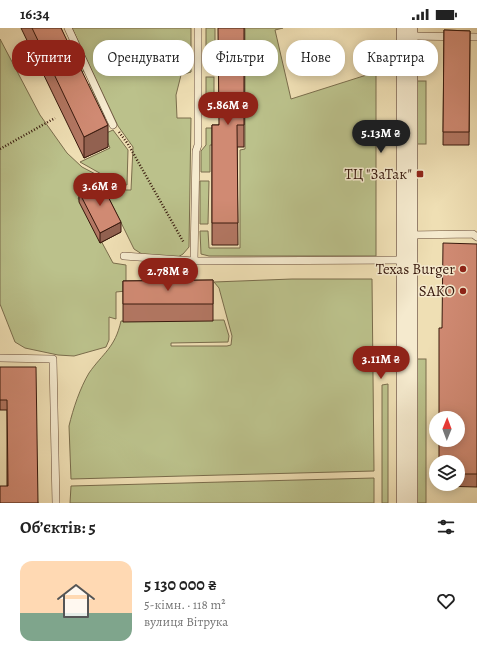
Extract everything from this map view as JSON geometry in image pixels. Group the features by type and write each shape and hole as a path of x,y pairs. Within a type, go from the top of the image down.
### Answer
{"main road":[{"path":"402,32 403,260 407,503"},
{"path":"398,503 403,260"}],"lane":[{"path":"68,28 113,125"},
{"path":"194,261 196,151 198,145 198,28"},
{"path":"402,32 477,37"},
{"path":"403,235 473,234 477,237"},
{"path":"124,256 194,261 403,260"},
{"path":"0,358 53,359 56,503"}],"path":[{"path":"0,149 55,118"},
{"path":"113,125 128,144 194,261"}],"green space":[{"path":"72,28 191,28 191,40 93,40 93,73 85,56 85,40 78,40"},
{"path":"206,28 215,28 215,40 206,40"},
{"path":"245,28 283,28 275,30 277,40 245,40"},
{"path":"0,39 12,62 12,76 19,76 40,115 67,153 82,167 126,190 131,190 133,147 118,126 95,76 181,76 176,95 177,118 191,118 189,247 178,257 145,256 134,249 103,186 78,198 113,263 126,265 126,291 116,292 116,319 109,317 109,340 106,347 74,356 58,355 25,348 15,342 0,304"},
{"path":"278,43 291,99 363,76 376,76 376,256 209,256 201,254 200,231 208,231 209,248 240,248 240,150 245,149 245,76 278,76"},
{"path":"206,77 214,77 214,112 206,112"},
{"path":"417,81 426,81 426,144 417,144"},
{"path":"90,84 105,116 98,119 82,88"},
{"path":"206,128 215,128 215,145 210,145 210,172 201,172 201,151 206,145"},
{"path":"113,130 128,150 127,185 119,184 80,162 110,148 104,134"},
{"path":"200,181 209,181 208,224 200,224"},
{"path":"292,279 372,279 374,471 71,479 69,426 75,406 89,373 112,344 121,321 224,320 229,336 228,342 171,343 171,346 227,346 231,345 232,336 219,288 214,282"},
{"path":"417,359 426,359 426,503 417,503"},
{"path":"388,384 388,503 382,503 382,385"},
{"path":"374,478 374,503 70,503 71,486"}],"building":[{"path":"32,28 61,28 67,40 38,40"},
{"path":"218,28 244,28 244,40 218,40"},
{"path":"444,30 470,31 469,132 443,132"},
{"path":"55,76 84,76 108,125 84,137"},
{"path":"218,76 244,76 244,125 237,125 238,223 212,223 212,125 219,125"},
{"path":"100,181 121,222 100,233 79,192"},
{"path":"443,243 477,244 477,474 465,474 465,455 439,455 439,447 465,447 465,411 439,411 439,328 442,328"},
{"path":"213,280 213,304 123,304 123,281"},
{"path":"0,367 36,367 38,503 0,503 0,486 8,486 7,400 0,400"}],"place":[{"name":"ТЦ \"ЗаТак\"","path":"420,174"},
{"name":"Texas Burger","path":"463,269"},
{"name":"SAKO","path":"463,291"}]}
